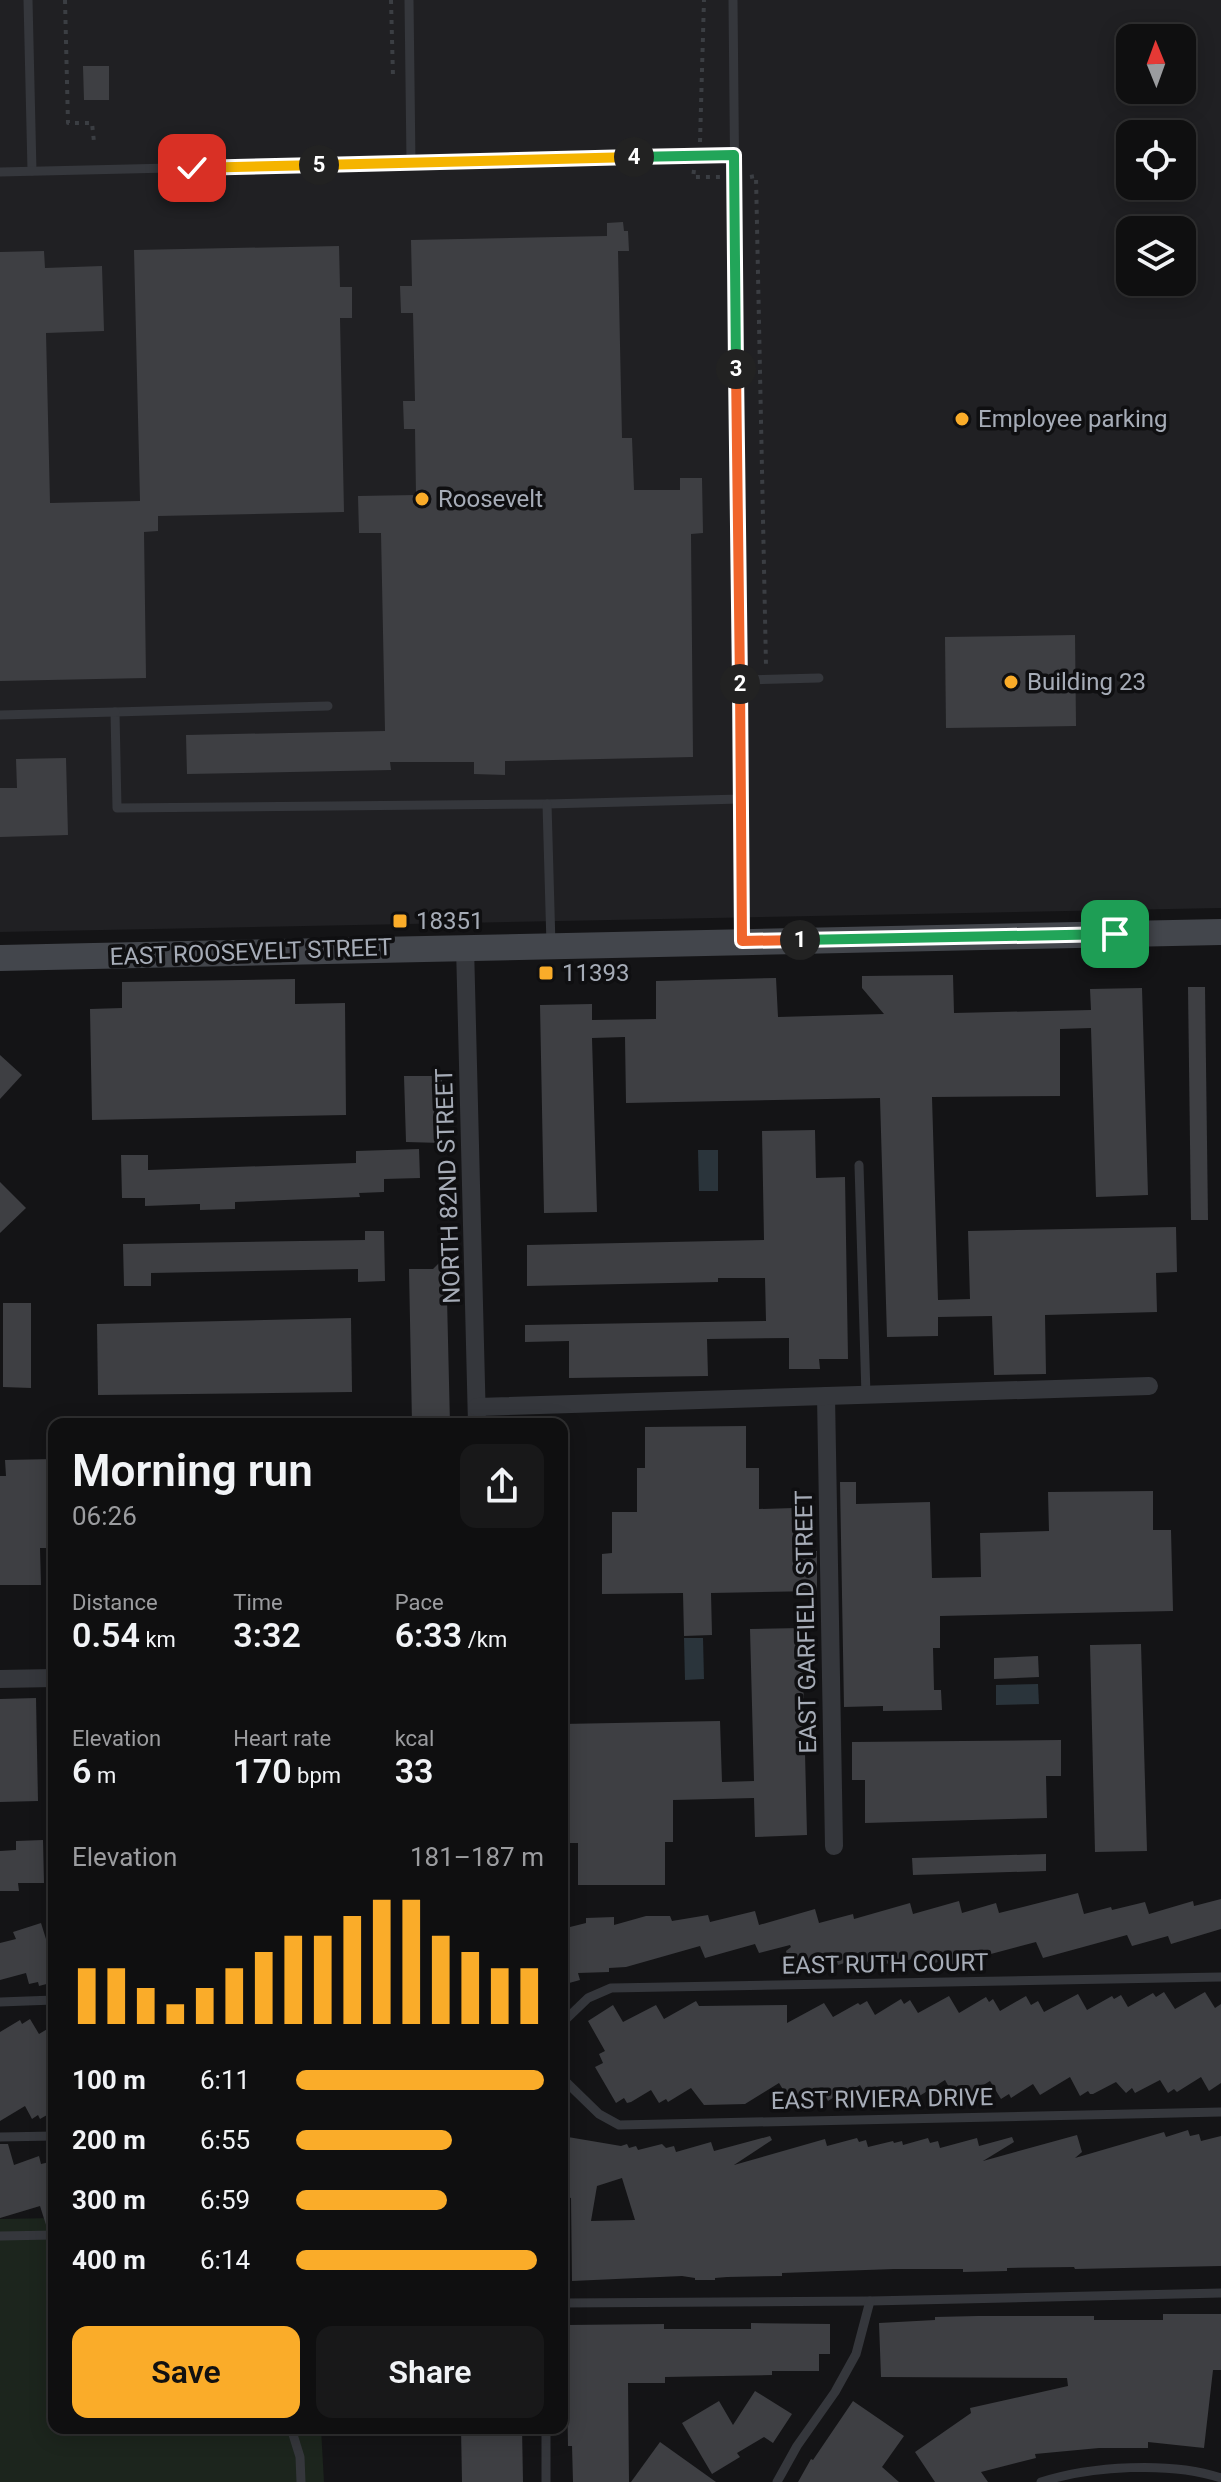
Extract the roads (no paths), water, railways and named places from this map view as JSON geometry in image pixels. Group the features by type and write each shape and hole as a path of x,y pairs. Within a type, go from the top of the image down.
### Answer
{"street":[{"name":"EAST ROOSEVELT STREET","path":"0,958 1221,932"},
{"name":"NORTH 82ND STREET","path":"465,946 477,1416"},
{"path":"477,1416 826,1396 1149,1386"},
{"name":"EAST GARFIELD STREET","path":"826,1396 834,1846"},
{"path":"0,1679 48,1678"}],"lane":[{"path":"28,0 32,171"},
{"path":"409,0 411,163"},
{"path":"733,0 742,941"},
{"path":"0,172 734,155"},
{"path":"740,680 819,678"},
{"path":"0,715 328,706"},
{"path":"115,712 117,808 741,799"},
{"path":"547,804 551,945"},
{"path":"859,1165 866,1395"},
{"name":"EAST RUTH COURT","path":"568,2017 588,1998 611,1988 1221,1977"},
{"path":"0,2002 48,2000"},
{"name":"EAST RIVIERA DRIVE","path":"568,2084 599,2114 619,2125 1221,2112"},
{"path":"0,2137 48,2136"},
{"path":"0,2236 48,2235"},
{"path":"568,2303 870,2301 1221,2293"},
{"path":"777,2482 856,2354 870,2301"},
{"path":"293,2434 300,2457 301,2482"},
{"path":"546,2434 546,2482"},
{"path":"1041,2482 1061,2476 1117,2469 1164,2469 1221,2478"}],"place":[{"name":"Employee parking","path":"962,419"},
{"name":"Roosevelt","path":"422,499"},
{"name":"Building 23","path":"1011,682"},
{"name":"18351","path":"400,921"},
{"name":"11393","path":"546,973"}]}
